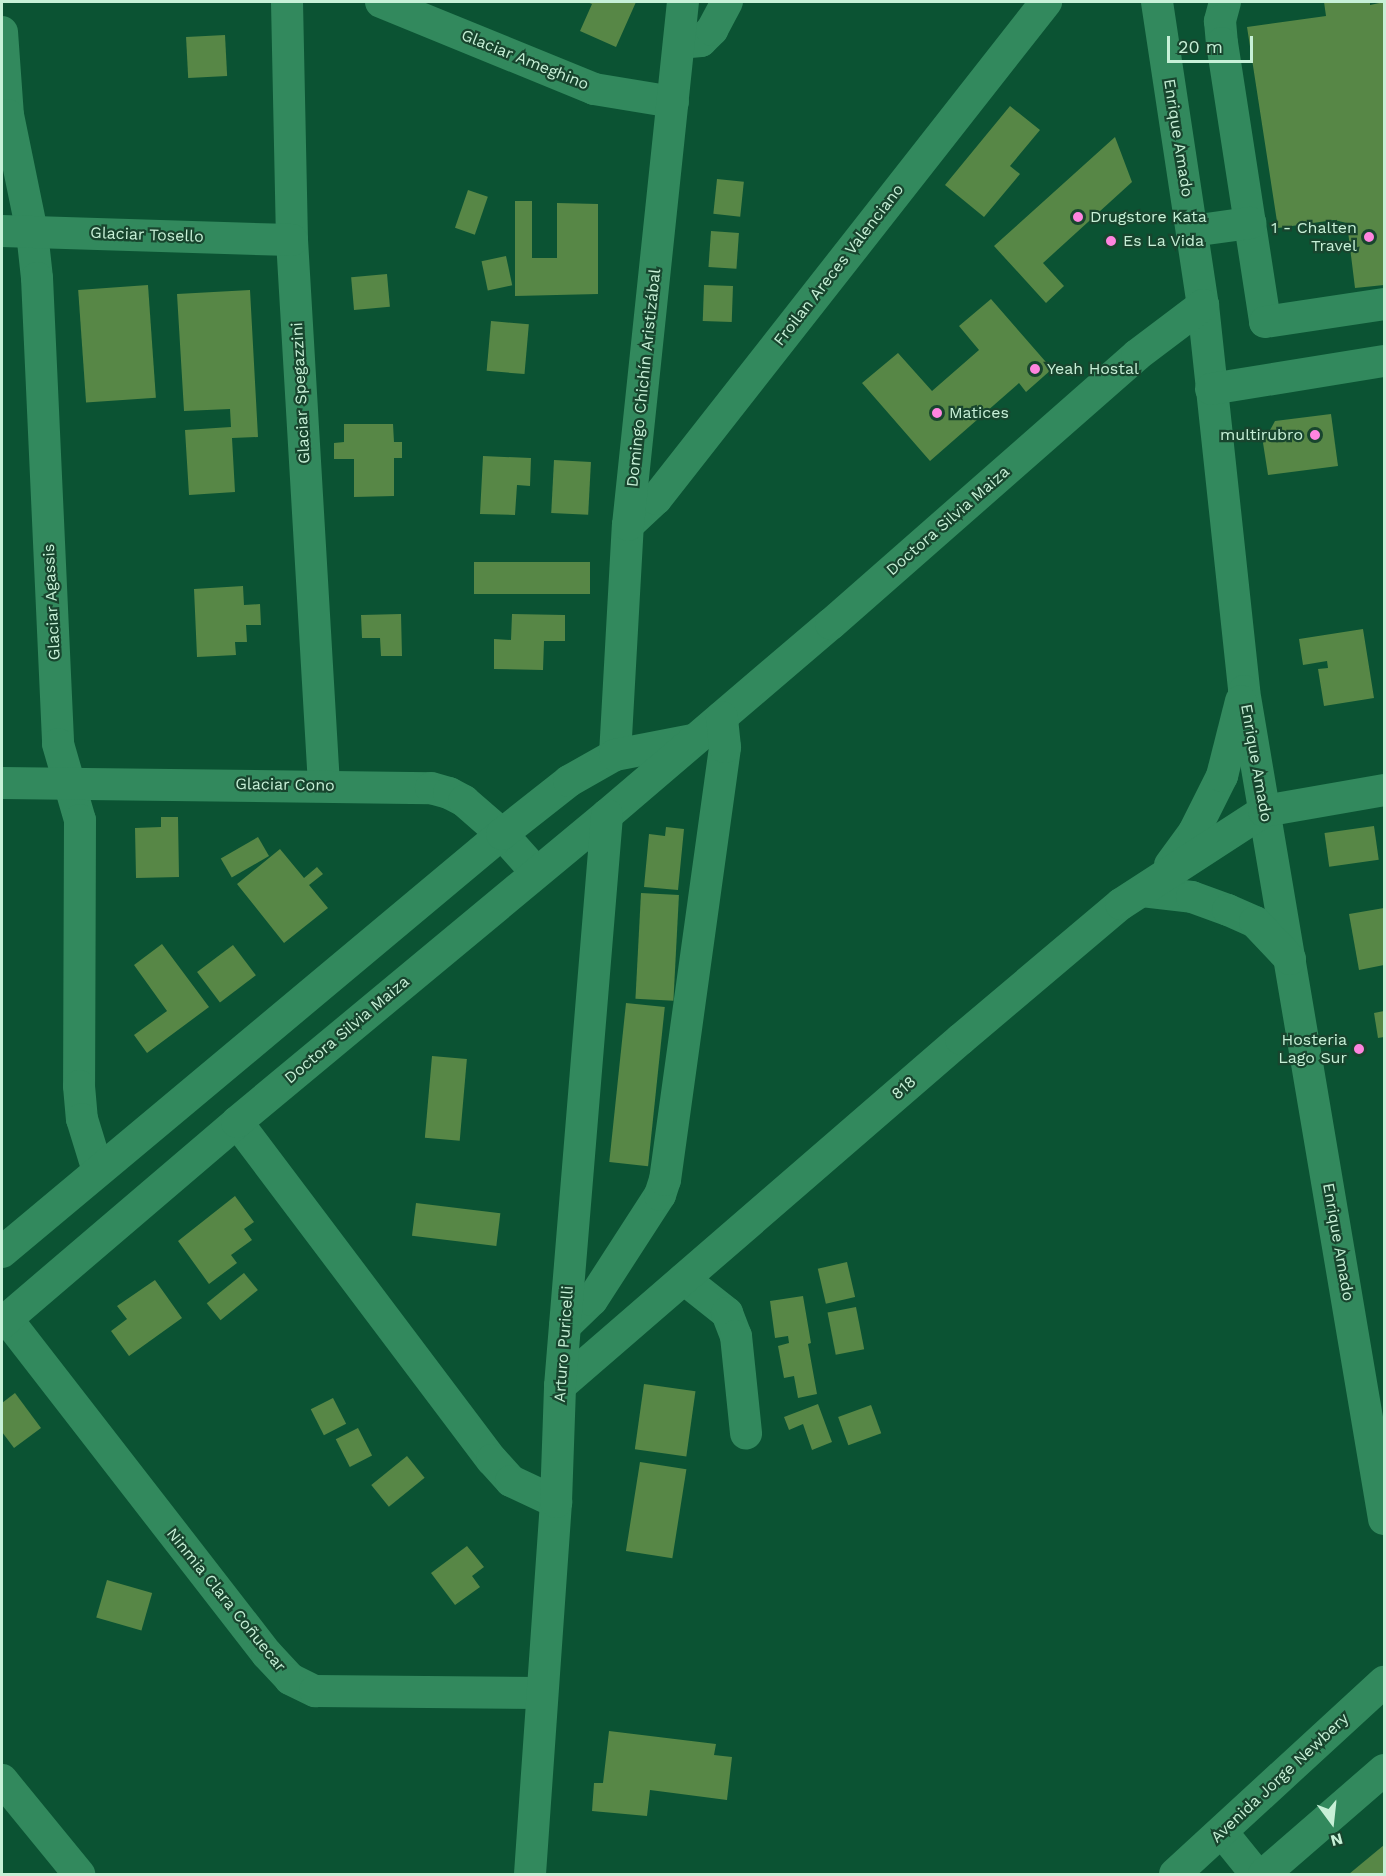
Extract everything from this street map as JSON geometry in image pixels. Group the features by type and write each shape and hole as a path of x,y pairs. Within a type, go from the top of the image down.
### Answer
{"street":[{"name":"Glaciar Spegazzini","path":"287,2 292,240 324,785"},
{"name":"Glaciar Ameghino","path":"381,2 594,89 673,102"},
{"name":"Domingo Chichín Aristizábal","path":"615,755 628,525 683,2"},
{"path":"679,43 701,41 712,30 727,2"},
{"name":"Froilan Areces Valenciano","path":"628,525 656,499 1046,2"},
{"name":"Enrique Amado","path":"1157,2 1203,305 1244,691 1384,1520"},
{"path":"1225,2 1220,21 1222,43 1265,322 1384,304"},
{"name":"Glaciar Agassis","path":"2,32 17,232 37,278 58,744 80,820 79,1086 82,1119 99,1171"},
{"path":"1192,231 1250,223"},
{"name":"Glaciar Tosello","path":"17,232 292,240"},
{"name":"Doctora Silvia Maiza","path":"4,1321 237,1122 722,717 1137,355 1203,305"},
{"path":"1212,389 1384,361"},
{"path":"1244,691 1222,776 1194,832 1151,885 1192,897 1255,922 1290,959"},
{"path":"565,1326 592,1300 660,1195 665,1180 725,747 722,717"},
{"name":"Doctora Silvia Maiza","path":"2,1252 502,834 569,781 615,755 694,740"},
{"name":"Glaciar Cono","path":"2,783 431,788 449,793 464,801 502,834 536,872"},
{"path":"1264,811 1384,790"},
{"name":"818","path":"560,1386 960,1039 1121,904 1264,811"},
{"name":"Arturo Puricelli","path":"530,1875 556,1502 560,1386 607,815"},
{"path":"237,1122 492,1460 511,1481 556,1502"},
{"path":"684,1279 728,1313 736,1336 746,1433"},
{"name":"Ninmia Clara Coñuecar","path":"4,1321 267,1654 290,1679 315,1691 542,1693"},
{"name":"Avenida Jorge Newbery","path":"1175,1875 1384,1682"},
{"path":"1264,1875 1384,1770"},
{"path":"2,1780 79,1875"},
{"path":"1222,1832 1256,1875"}],"building":[{"path":"587,2 636,2 616,47 580,31 592,4"},
{"path":"1324,2 1370,2 1370,5 1384,2 1384,285 1355,288 1347,223 1334,220 1278,228 1247,27 1326,16"},
{"path":"225,35 227,76 188,78 186,37"},
{"path":"1010,106 1040,130 1010,166 1020,174 984,217 945,185"},
{"path":"1115,137 1132,182 1043,263 1064,286 1046,303 994,246"},
{"path":"717,179 744,182 740,217 713,214"},
{"path":"468,190 488,197 475,235 455,228"},
{"path":"515,201 532,201 532,258 557,258 557,203 598,204 598,294 515,296"},
{"path":"711,231 739,233 736,269 708,267"},
{"path":"506,256 512,285 488,291 482,261"},
{"path":"387,274 390,307 354,310 351,277"},
{"path":"148,285 156,398 86,403 78,290"},
{"path":"704,285 733,286 732,322 703,321"},
{"path":"250,290 258,437 232,438 235,492 189,495 185,430 231,427 230,409 184,411 177,294"},
{"path":"991,299 1052,369 1026,392 1019,383 930,461 862,383 898,353 932,391 979,350 959,326"},
{"path":"491,321 529,324 524,374 487,371"},
{"path":"1331,414 1338,466 1268,475 1263,443 1275,421"},
{"path":"344,424 393,424 394,442 402,442 402,458 394,458 394,496 354,497 354,459 334,459 334,443 344,442"},
{"path":"483,456 531,458 530,486 517,485 515,515 480,514"},
{"path":"554,460 591,462 588,515 551,513"},
{"path":"474,562 590,562 590,594 474,594"},
{"path":"243,586 244,605 260,604 261,625 246,625 247,642 235,642 236,655 197,657 194,589"},
{"path":"401,614 402,656 381,656 380,638 362,638 361,615"},
{"path":"512,614 565,615 565,641 544,641 543,670 494,669 494,639 511,640"},
{"path":"1363,629 1374,698 1324,706 1318,669 1328,668 1327,661 1303,665 1299,639"},
{"path":"161,817 178,817 179,877 136,878 135,828 161,827"},
{"path":"1374,826 1379,860 1329,867 1324,833"},
{"path":"666,827 684,829 678,890 644,887 649,834 665,836"},
{"path":"258,837 269,856 232,878 221,858"},
{"path":"280,849 304,878 317,867 323,874 309,885 328,908 284,943 237,884"},
{"path":"641,893 679,895 673,1001 635,999"},
{"path":"1384,908 1384,965 1359,970 1349,914"},
{"path":"162,944 209,1007 147,1053 134,1035 167,1011 134,965"},
{"path":"233,945 256,975 220,1002 197,972"},
{"path":"626,1003 665,1007 648,1166 609,1162"},
{"path":"1384,1011 1384,1037 1378,1038 1374,1013"},
{"path":"432,1056 467,1059 460,1141 425,1138"},
{"path":"235,1196 254,1222 244,1229 252,1240 231,1255 237,1263 209,1284 178,1241"},
{"path":"416,1203 500,1213 496,1246 412,1236"},
{"path":"847,1262 855,1297 826,1304 818,1269"},
{"path":"244,1273 258,1290 221,1320 207,1303"},
{"path":"155,1280 182,1318 129,1356 111,1331 127,1319 117,1306"},
{"path":"803,1296 811,1343 808,1344 817,1394 798,1398 794,1376 784,1378 778,1346 789,1343 788,1336 775,1338 770,1301"},
{"path":"856,1307 864,1349 836,1355 828,1313"},
{"path":"644,1384 695,1391 686,1457 635,1449"},
{"path":"15,1393 41,1428 14,1448 2,1432 2,1403"},
{"path":"333,1398 346,1424 324,1435 311,1409"},
{"path":"818,1404 832,1442 812,1450 803,1424 789,1430 784,1417"},
{"path":"871,1405 881,1433 848,1445 838,1417"},
{"path":"358,1428 372,1456 350,1467 336,1439"},
{"path":"407,1456 425,1478 389,1507 371,1485"},
{"path":"640,1462 686,1469 672,1558 626,1551"},
{"path":"467,1546 484,1567 472,1576 480,1587 455,1605 431,1573"},
{"path":"107,1580 152,1593 141,1630 96,1617"},
{"path":"609,1731 716,1744 714,1755 732,1757 727,1800 650,1790 647,1816 592,1811 594,1783 603,1783"},
{"path":"1384,1845 1384,1874 1349,1874"}],"place":[{"name":"Drugstore Kata","path":"1078,217"},
{"name":"1 - Chalten Travel","path":"1369,237"},
{"name":"Es La Vida","path":"1111,241"},
{"name":"Yeah Hostal","path":"1035,369"},
{"name":"Matices","path":"937,413"},
{"name":"multirubro","path":"1315,435"},
{"name":"Hosteria Lago Sur","path":"1359,1049"}]}
